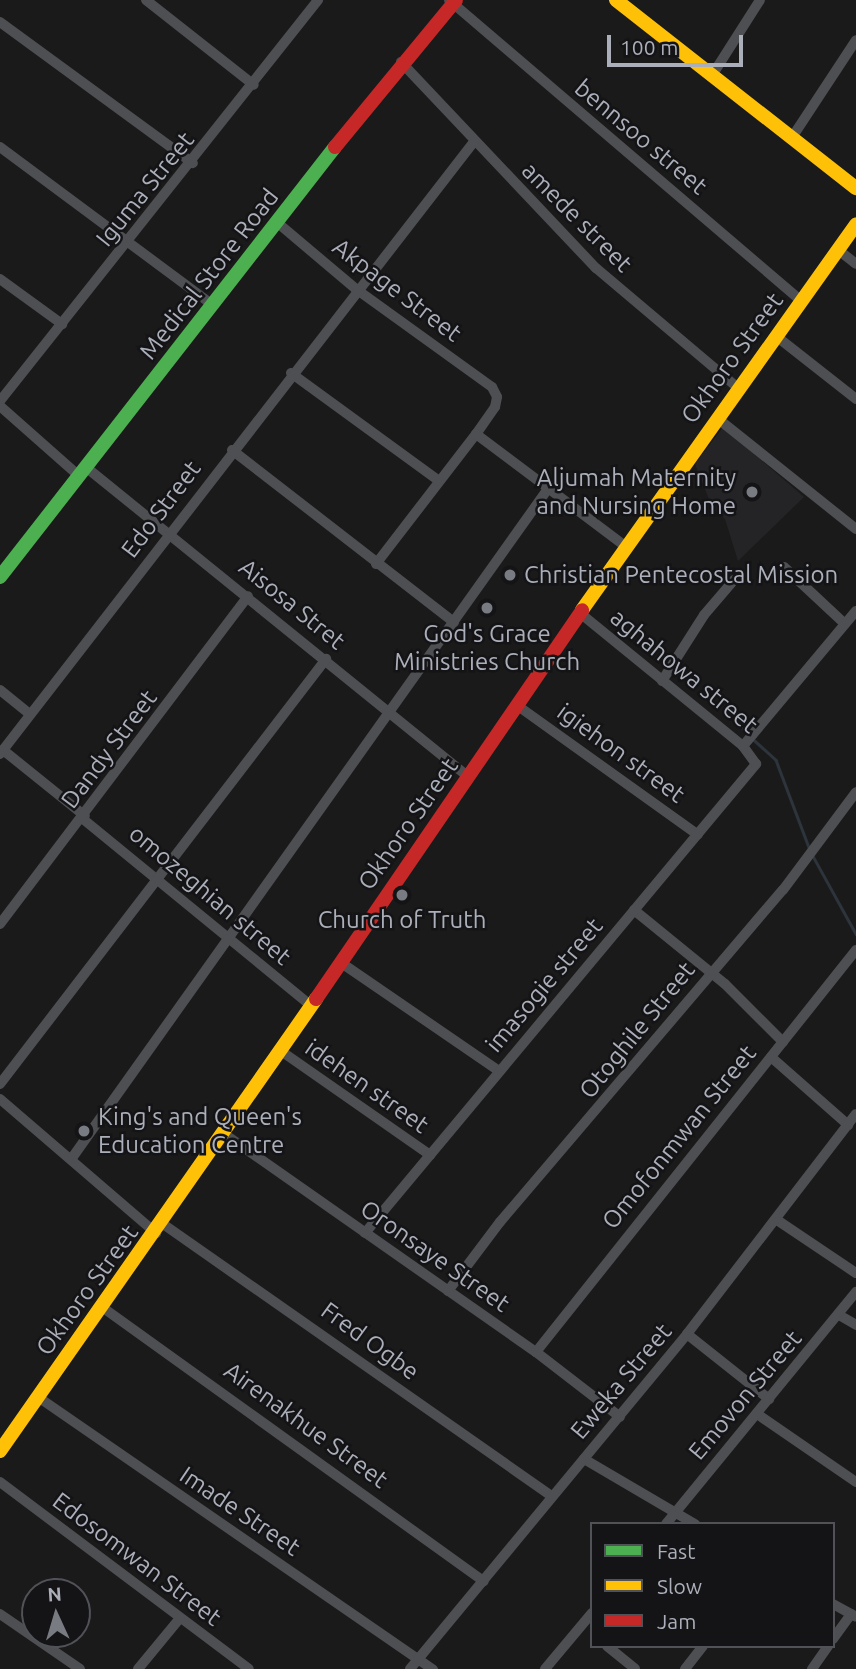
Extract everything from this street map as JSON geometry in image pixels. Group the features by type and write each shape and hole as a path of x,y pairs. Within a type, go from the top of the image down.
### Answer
{"street":[{"path":"146,0 254,85"},
{"name":"Iguma Street","path":"0,404 193,163 318,0"},
{"path":"711,78 760,0"},
{"name":"Medical Store Road","path":"0,578 279,224 401,62 452,1"},
{"name":"bennsoo street","path":"452,1 802,301"},
{"path":"626,3 711,78 856,188"},
{"path":"0,22 193,163"},
{"path":"791,139 856,40"},
{"name":"amede street","path":"401,62 473,143 596,268 738,388"},
{"name":"Edo Street","path":"1,752 356,289 473,143"},
{"path":"0,147 213,305"},
{"name":"Akpage Street","path":"279,224 356,289 492,387 495,407 476,434"},
{"name":"Okhoro Street","path":"1,1448 160,1228 625,546 856,224"},
{"path":"837,249 856,264"},
{"path":"0,279 62,324"},
{"path":"776,336 856,399"},
{"path":"291,373 439,481"},
{"name":"Aisosa Stret","path":"0,404 83,472 170,532 468,776"},
{"path":"717,418 856,529"},
{"path":"376,564 476,434 550,486 625,546"},
{"path":"232,450 454,622"},
{"path":"72,1158 392,714 550,486"},
{"path":"784,567 845,624"},
{"path":"662,681 704,615 734,580"},
{"name":"Dandy Street","path":"0,924 84,817 248,596"},
{"path":"743,746 856,611"},
{"name":"aghahowa street","path":"581,614 743,746 756,764"},
{"path":"0,1084 156,877 326,659"},
{"path":"0,690 30,714"},
{"name":"igiehon street","path":"518,706 698,835"},
{"name":"omozeghian street","path":"1,752 84,817 310,1005"},
{"name":"imasogie street","path":"365,1233 756,764"},
{"name":"Otoghile Street","path":"448,1291 500,1222 624,1081 711,973 783,890 856,792"},
{"path":"634,911 711,973 783,1042"},
{"name":"Omofonmwan Street","path":"536,1352 856,950"},
{"path":"340,962 499,1071"},
{"name":"idehen street","path":"281,1051 430,1156"},
{"path":"771,1057 848,1125"},
{"name":"Fred Ogbe","path":"0,1098 160,1228 551,1496"},
{"name":"Eweka Street","path":"410,1669 687,1334 856,1115"},
{"name":"Oronsaye Street","path":"223,1133 536,1352 620,1417"},
{"path":"777,1220 856,1273"},
{"name":"Emovon Street","path":"668,1522 856,1292"},
{"name":"Airenakhue Street","path":"102,1307 484,1581"},
{"path":"839,1315 856,1325"},
{"path":"687,1334 769,1399"},
{"name":"Imade Street","path":"38,1398 433,1669"},
{"path":"757,1414 856,1482"},
{"path":"584,1459 692,1522"},
{"name":"Edosomwan Street","path":"0,1482 249,1669"},
{"path":"835,1605 854,1616 835,1637"},
{"path":"0,1614 80,1669"},
{"path":"545,1669 590,1615"},
{"path":"138,1669 180,1618"},
{"path":"581,1626 590,1633"},
{"path":"609,1648 635,1669"},
{"path":"685,1669 701,1648"},
{"path":"812,1669 827,1648"}],"shaded area":[{"name":"Aljumah Maternity and Nursing Home","path":"723,427 804,497 738,561 725,519 712,507 695,464"}],"waterway":[{"path":"730,711 749,736"},
{"path":"754,740 776,760 810,850"},
{"path":"813,856 856,934"}],"traffic: fast":[{"path":"0,577 335,147"}],"traffic: slow":[{"path":"616,0 856,188"},
{"path":"582,610 856,224"},
{"path":"0,1451 316,999"}],"traffic: jam":[{"path":"335,147 456,0"},
{"path":"316,999 582,610"}],"place":[{"name":"Aljumah Maternity and Nursing Home","path":"752,492"},
{"name":"Christian Pentecostal Mission","path":"510,575"},
{"name":"God's Grace Ministries Church","path":"487,608"},
{"name":"Church of Truth","path":"402,895"},
{"name":"King's and Queen's Education Centre","path":"84,1131"}]}
